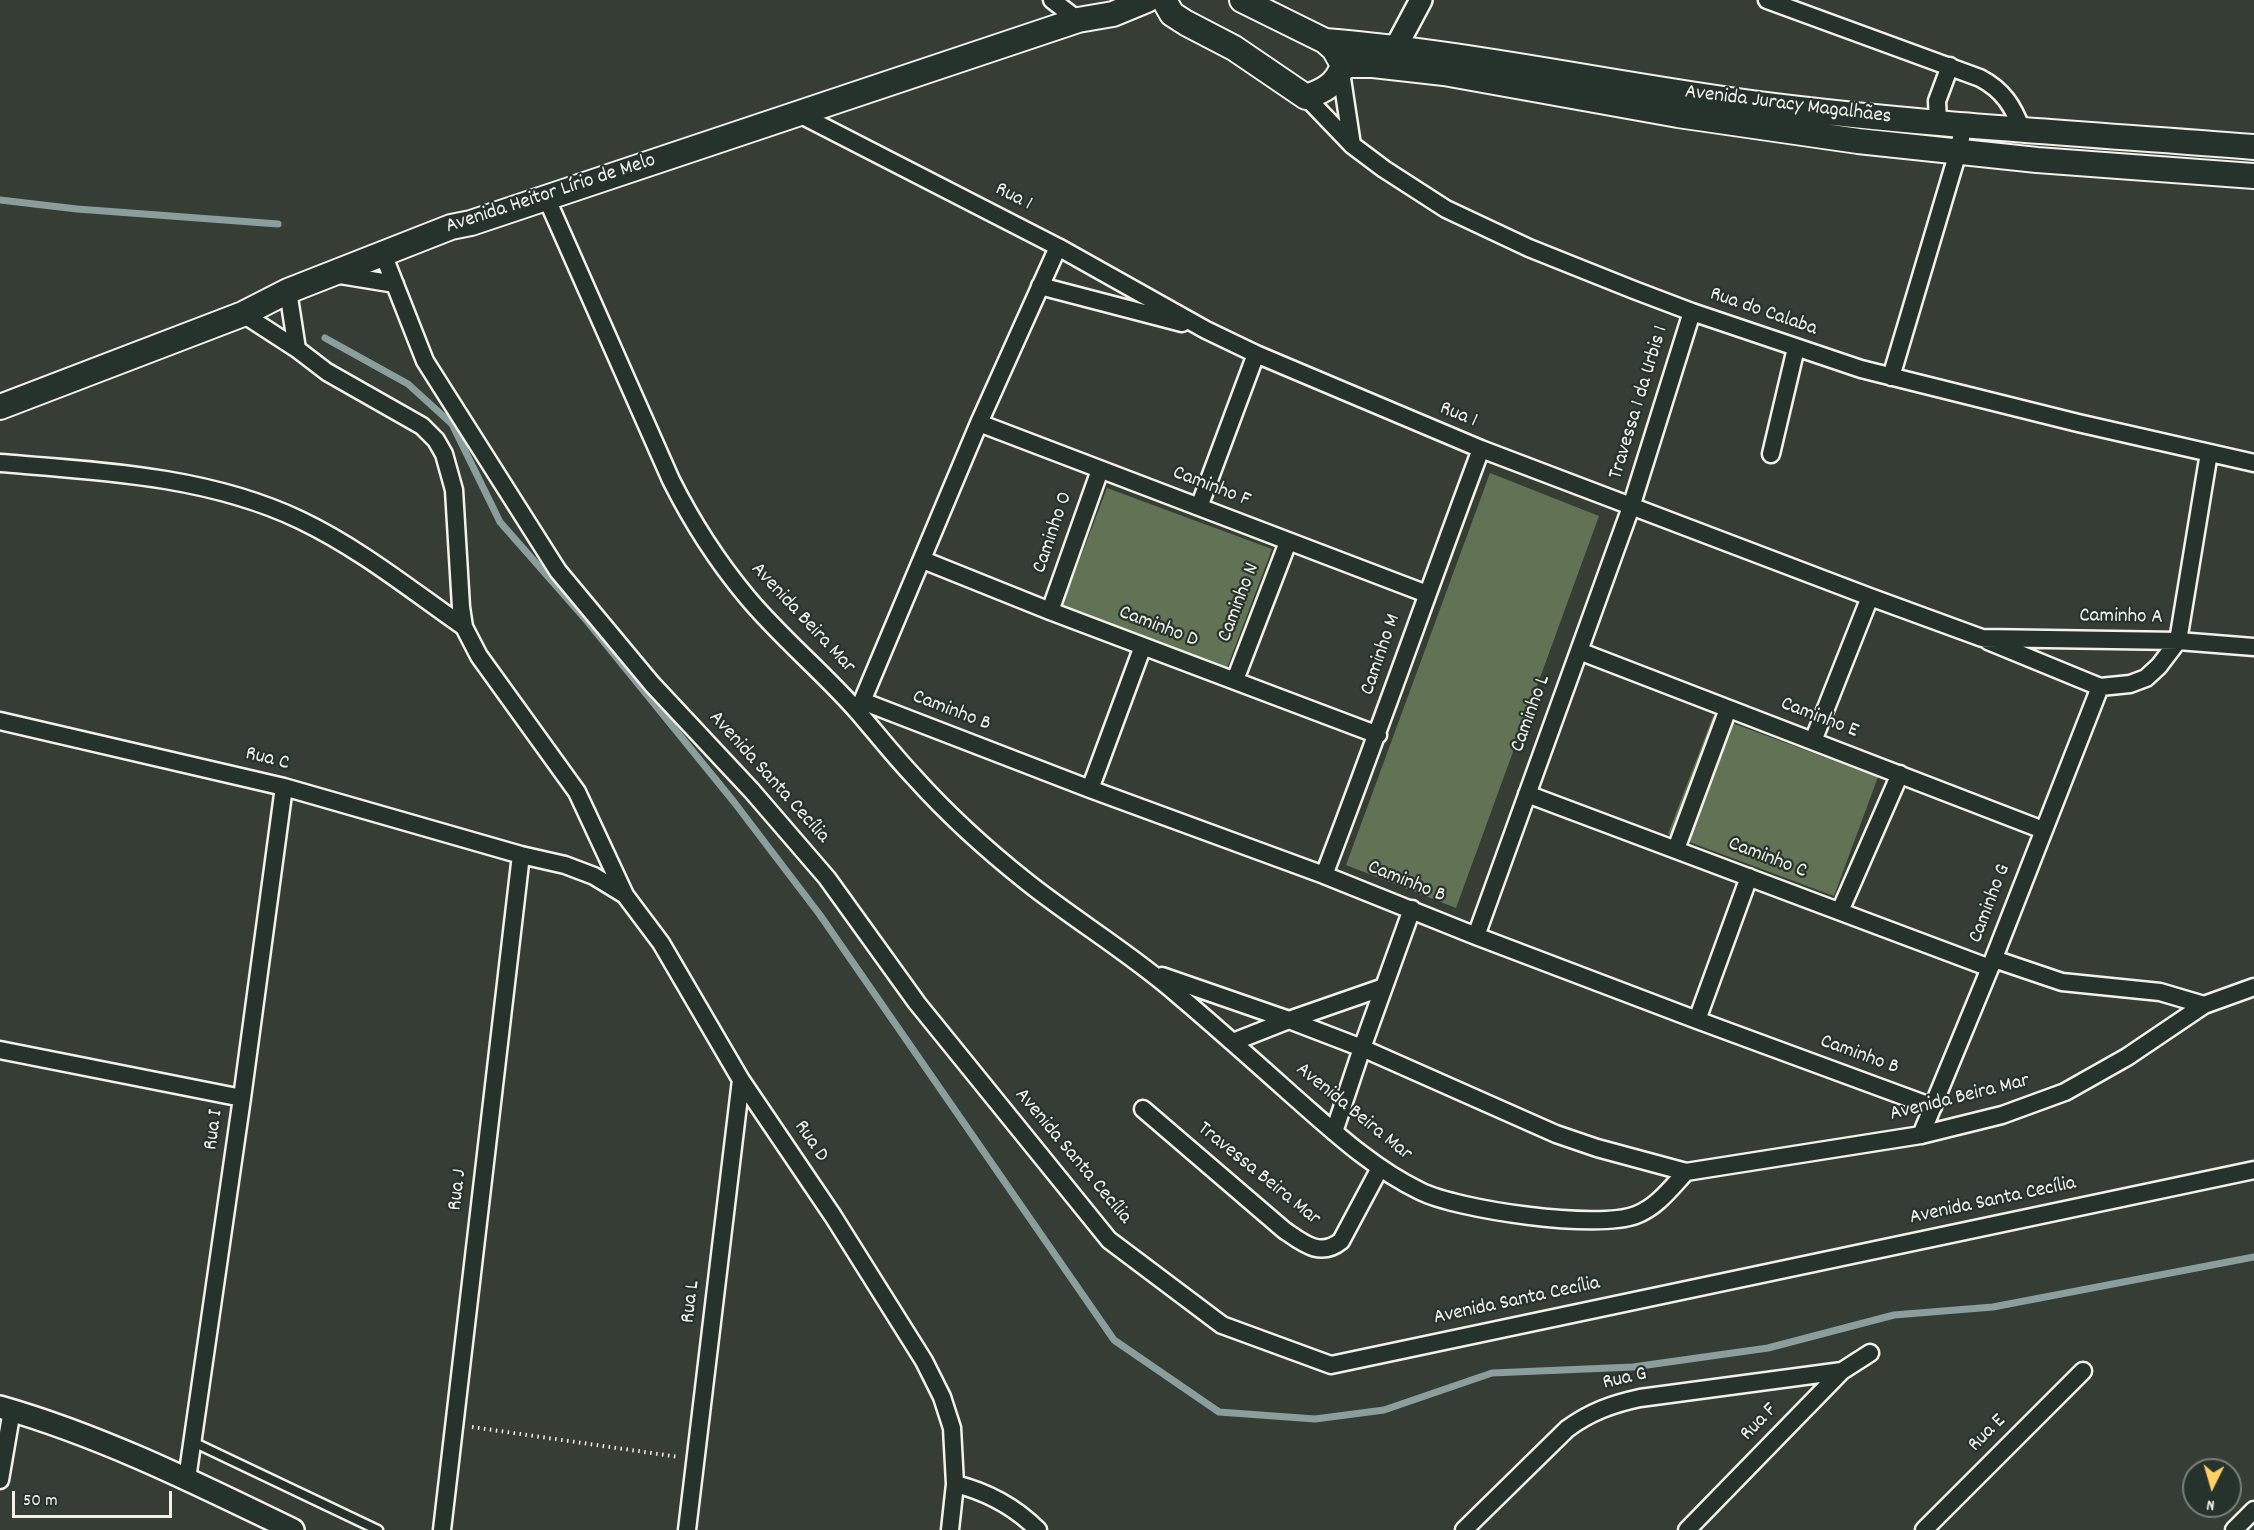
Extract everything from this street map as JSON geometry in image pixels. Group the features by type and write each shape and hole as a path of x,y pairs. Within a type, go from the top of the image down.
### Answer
{"main road":[{"name":"Avenida Heitor Lírio de Melo","path":"0,407 243,314 288,291 452,227 471,223 1077,20 1113,14 1147,0"},
{"path":"1164,0 1172,14 1234,48 1306,97 1329,87 1342,69 1334,49 1325,41 1242,0"},
{"name":"Avenida Heitor Lírio de Melo","path":"1113,14 1186,23"},
{"name":"Avenida Juracy Magalhães","path":"1325,41 1396,46 1702,96 1815,111 2022,130 2254,147"},
{"name":"Avenida Juracy Magalhães","path":"1342,69 1373,66 1444,73 1726,122 1858,141 1958,152 2254,176"}],"street":[{"path":"1052,0 1077,20"},
{"path":"1396,46 1421,0"},
{"path":"1767,0 1980,78 2002,93 2016,112 2022,130"},
{"path":"1938,122 1937,101 1950,66"},
{"path":"1342,69 1352,145"},
{"name":"Rua do Calaba","path":"1306,97 1352,145 1422,194 1482,227 1568,264 1692,312 1796,348 1891,377 2254,463"},
{"name":"Rua 1","path":"796,113 1058,247 1206,330 1256,354 1481,449 1631,507"},
{"path":"1891,377 1958,152 1964,124"},
{"name":"Avenida Beira Mar","path":"546,197 687,511 705,540 747,598 860,707 916,780 999,858 1054,903 1153,973 1334,1132 1380,1168 1420,1192 1445,1201 1509,1213 1614,1220 1631,1217 1647,1210 1686,1172"},
{"path":"860,707 980,423 1058,247"},
{"name":"Avenida Santa Cecília","path":"383,254 425,361 558,571 652,684 752,791 827,878 917,1003 1109,1240 1222,1325 1331,1365 2254,1170"},
{"path":"331,274 395,284"},
{"name":"Rua 1","path":"1040,286 1206,330"},
{"path":"288,291 297,349"},
{"name":"Travessa 1 da Urbis 1","path":"1631,507 1692,312"},
{"path":"243,314 297,349 327,372 422,426 440,447 450,471 454,490 460,607 464,627 479,656 578,792 625,895"},
{"path":"1771,454 1796,348"},
{"path":"1199,507 1256,354"},
{"name":"Caminho F","path":"980,423 1427,594"},
{"name":"Caminho M","path":"1324,875 1378,735 1481,449"},
{"path":"2209,453 2178,641 2254,647"},
{"path":"0,463 167,481 254,502 298,519 327,534 464,627"},
{"name":"Caminho O","path":"1050,611 1100,470"},
{"name":"Caminho A","path":"1631,507 1982,638 2100,687 2130,684 2145,678 2159,666 2178,641"},
{"name":"Caminho L","path":"1476,936 1631,507"},
{"name":"Caminho N","path":"1235,681 1288,542"},
{"name":"Caminho D","path":"923,560 1050,611 1378,735"},
{"path":"1813,741 1870,597"},
{"name":"Caminho A","path":"1982,638 2178,641"},
{"path":"1090,789 1143,646"},
{"name":"Caminho E","path":"1579,651 2043,830"},
{"name":"Caminho G","path":"1921,1135 1992,964 2100,687"},
{"name":"Caminho B","path":"860,707 1324,875 1476,936 1933,1107"},
{"path":"1676,849 1728,709"},
{"name":"Rua C","path":"0,721 284,787 521,855"},
{"path":"1840,911 1900,774"},
{"name":"Rua I","path":"188,1479 243,1098 284,787"},
{"name":"Caminho C","path":"1527,794 1840,911 1992,964 2062,982 2160,992 2204,1005"},
{"name":"Rua D","path":"521,855 565,865 594,876 625,895 643,917 680,972 741,1080 833,1216 924,1360 942,1397 952,1428 955,1484 950,1530"},
{"name":"Rua J","path":"442,1530 521,855"},
{"path":"1697,1020 1749,876"},
{"path":"1334,1132 1412,909"},
{"name":"Avenida Beira Mar","path":"1153,973 1362,1048 1556,1134 1597,1148 1686,1172 1921,1135 1978,1122 2065,1092 2127,1057 2204,1005 2254,987"},
{"path":"1233,1042 1288,1020 1384,987"},
{"path":"0,1050 243,1098"},
{"name":"Rua L","path":"687,1530 741,1080"},
{"name":"Travessa Beira Mar","path":"1143,1108 1284,1230 1316,1250 1334,1247 1341,1241 1380,1168"},
{"name":"Rua F","path":"1687,1530 1842,1371 1870,1353"},
{"name":"Rua G","path":"1464,1530 1567,1429 1585,1416 1613,1403 1842,1371"},
{"name":"Rua E","path":"1924,1530 2083,1371"},
{"path":"0,1480 6,1409 86,1436 188,1479 293,1530"},
{"path":"955,1484 987,1494 1004,1503 1038,1530"},
{"path":"2234,1530 2254,1510"}],"lane":[{"path":"193,1442 378,1530"}],"path":[{"path":"454,1425 696,1459"}],"green space":[{"path":"1490,473 1599,516 1456,908 1346,865"},
{"path":"1107,488 1272,549 1227,668 1062,606"},
{"path":"1713,716 1878,777 1834,896 1668,834"}],"waterway":[{"path":"0,200 77,209 278,224"},
{"path":"325,338 408,384 452,424 500,522 587,621 734,802 820,915 1114,1340 1219,1412 1315,1419 1384,1410 1492,1373 1633,1367 1768,1348 1894,1315 1993,1307 2254,1257"}]}
